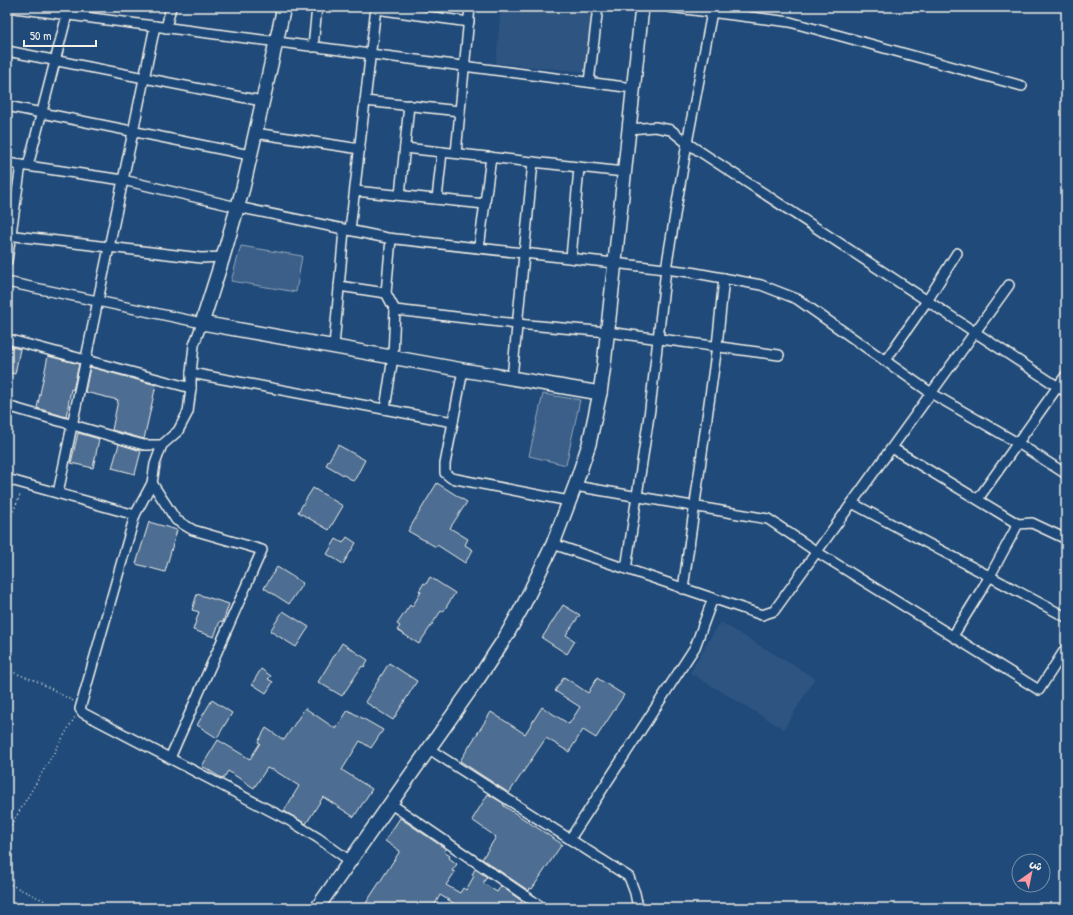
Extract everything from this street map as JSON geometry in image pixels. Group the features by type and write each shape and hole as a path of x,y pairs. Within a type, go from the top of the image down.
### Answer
{"street":[{"path":"7,7 68,11 166,28 633,88"},
{"path":"166,28 171,7"},
{"path":"284,7 237,207 223,257 194,345 188,412 178,431 162,445 155,464 152,483 135,515 80,708 83,713 292,822 318,838 350,861"},
{"path":"313,46 318,7"},
{"path":"456,154 470,7"},
{"path":"589,82 598,7"},
{"path":"317,908 391,804 505,638 524,604 553,544 570,501 589,444 600,393 608,332 614,262 642,7"},
{"path":"669,7 712,12 730,11 790,22 1022,86"},
{"path":"334,346 339,286 347,230 355,191 376,8 424,11 469,22"},
{"path":"7,261 9,235 25,166 42,113 68,11"},
{"path":"626,569 637,497 666,269 687,143 712,12"},
{"path":"58,494 156,26"},
{"path":"7,51 262,101"},
{"path":"365,101 460,111"},
{"path":"7,106 250,155"},
{"path":"400,195 409,106"},
{"path":"629,129 655,127 671,130 687,143 1066,392"},
{"path":"255,132 360,149"},
{"path":"405,148 624,172"},
{"path":"437,199 442,152"},
{"path":"479,248 491,158"},
{"path":"512,378 532,162"},
{"path":"7,163 123,180 237,207 391,239 614,262 761,285 796,299 932,393 1018,443 1066,474"},
{"path":"571,258 579,168"},
{"path":"355,191 485,204"},
{"path":"9,235 201,258 223,257"},
{"path":"385,409 393,357 395,310 386,293 391,239"},
{"path":"885,361 927,301 957,253"},
{"path":"683,589 717,346 724,278"},
{"path":"7,282 202,323 600,393"},
{"path":"553,544 762,615 774,611 1009,285"},
{"path":"339,286 386,293"},
{"path":"395,310 517,324 608,332 779,355"},
{"path":"7,339 191,388"},
{"path":"463,370 445,464 445,473 451,478 570,501"},
{"path":"191,373 453,422"},
{"path":"978,499 1066,375"},
{"path":"7,406 144,445 162,445"},
{"path":"892,448 1018,524 1032,523 1066,539"},
{"path":"7,479 135,515"},
{"path":"152,483 176,520 194,530 262,550 170,758"},
{"path":"575,486 768,518 817,552 1039,690 1066,648"},
{"path":"852,503 1066,617"},
{"path":"953,636 990,576 1018,524"},
{"path":"570,839 695,647 713,598"},
{"path":"428,749 629,877 635,893 638,908"},
{"path":"391,804 543,908"}],"path":[{"path":"7,526 24,484"},
{"path":"7,670 39,682 75,701 80,708 7,832"},
{"path":"7,883 60,908"}],"shaded area":[{"path":"501,7 592,7 586,72 496,63"},
{"path":"241,246 302,256 296,292 231,281"},
{"path":"543,394 580,400 566,465 529,456"},
{"path":"720,622 815,678 784,729 690,673"}],"building":[{"path":"7,346 20,349 15,374 7,372"},
{"path":"48,356 79,364 73,390 71,389 66,417 37,408"},
{"path":"90,367 156,385 144,439 112,430 118,400 85,392"},
{"path":"78,433 99,439 93,468 71,463"},
{"path":"119,444 141,451 135,474 112,468"},
{"path":"338,445 365,460 354,481 326,465"},
{"path":"437,483 467,502 450,528 468,539 465,545 473,550 465,563 437,545 436,547 408,531"},
{"path":"313,488 343,506 329,530 298,512"},
{"path":"149,522 177,530 165,572 136,564"},
{"path":"347,537 356,543 343,564 327,554 336,539 343,543"},
{"path":"277,567 303,583 289,604 264,588"},
{"path":"430,577 455,593 419,644 397,630 400,626 397,624 410,605 412,607 421,592 419,591"},
{"path":"197,594 229,604 223,622 220,621 214,637 193,630 199,612 192,610"},
{"path":"563,605 580,615 566,635 575,641 567,654 542,638"},
{"path":"283,611 309,627 296,647 270,631"},
{"path":"342,643 368,660 364,667 362,666 342,696 318,682"},
{"path":"389,663 417,681 393,720 365,702"},
{"path":"261,669 271,676 268,679 273,682 266,693 252,684"},
{"path":"564,677 588,693 597,678 624,695 596,738 583,730 569,752 546,738 509,793 460,761 491,712 525,734 542,707 569,724 580,707 555,691"},
{"path":"212,700 232,713 217,738 197,725"},
{"path":"305,708 336,729 348,710 383,730 371,748 360,741 342,770 372,789 354,817 323,797 306,824 284,811 299,786 272,769 267,768 254,788 228,771 223,779 202,766 218,740 250,759 260,743 258,742 266,728 284,740"},
{"path":"488,794 562,844 532,889 530,888 529,891 482,859 496,837 472,820"},
{"path":"400,818 446,849 444,852 457,864 452,871 455,872 446,885 460,893 463,888 466,890 474,876 472,875 475,869 487,877 483,883 497,892 501,886 522,901 518,908 452,908 455,904 440,895 433,908 374,908 366,903 400,851 385,841"}]}
